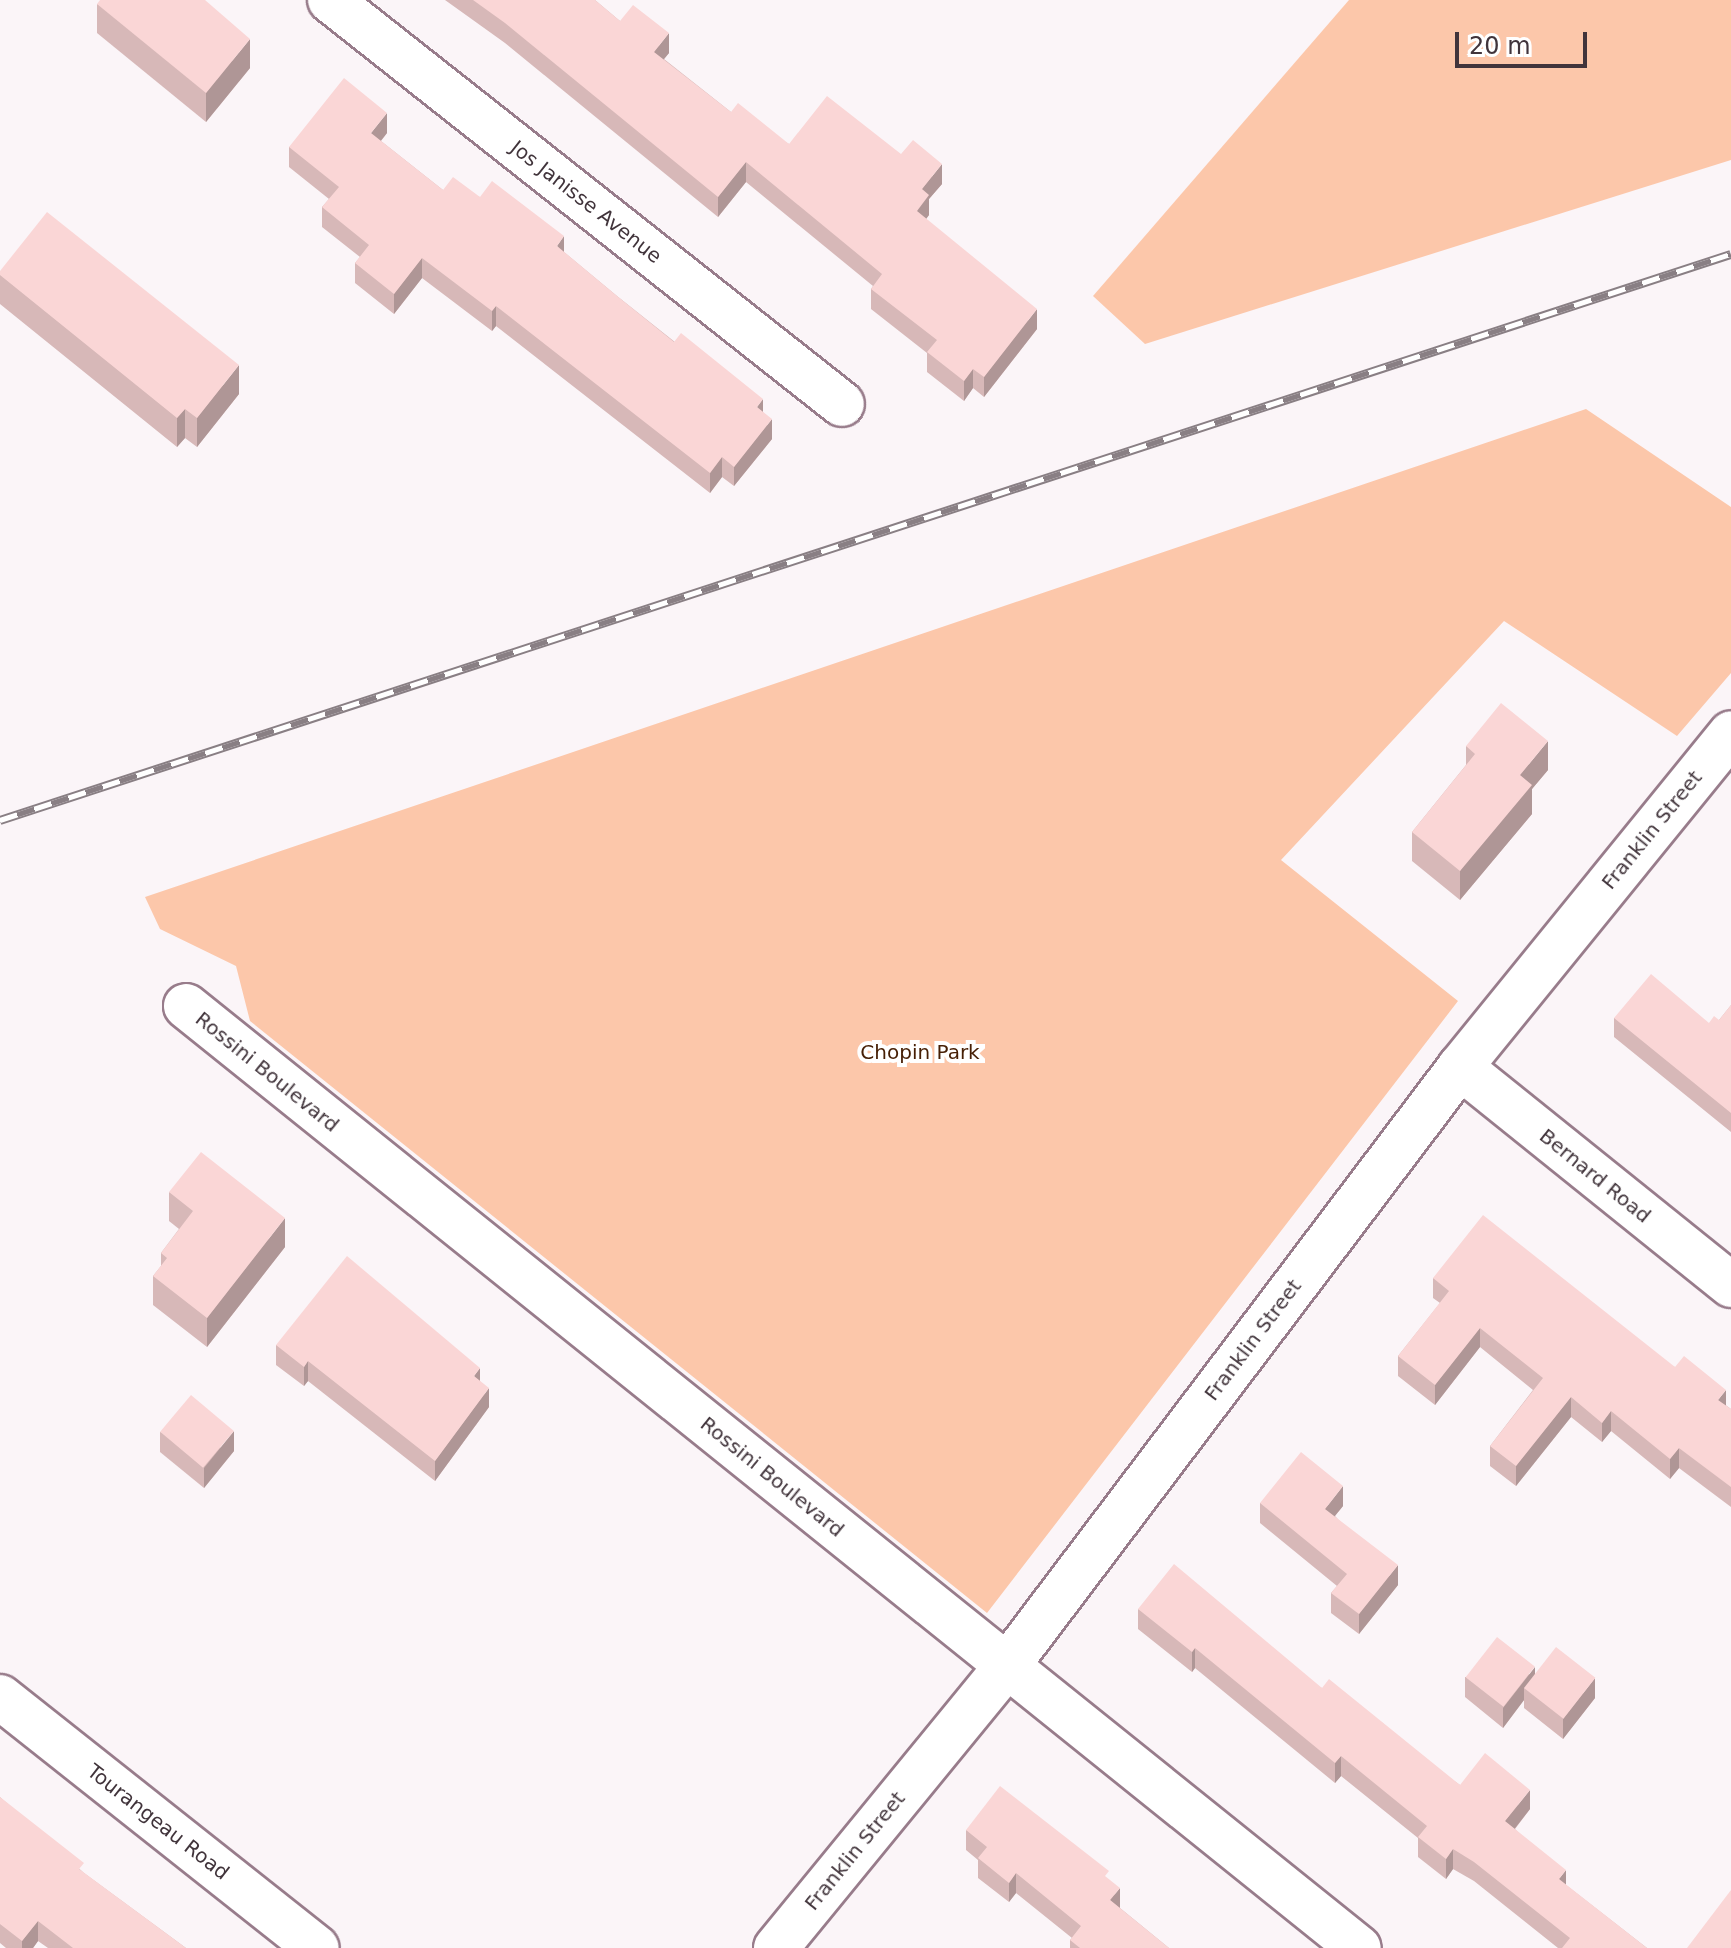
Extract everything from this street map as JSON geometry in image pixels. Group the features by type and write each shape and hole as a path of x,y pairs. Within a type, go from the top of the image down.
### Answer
{"street":[{"name":"Jos Janisse Avenue","path":"330,0 842,404"},
{"name":"Franklin Street","path":"776,1948 1007,1666 1460,1067 1731,733"},
{"name":"Rossini Boulevard","path":"186,1006 1359,1948"},
{"name":"Bernard Road","path":"1460,1067 1731,1285"},
{"name":"Tourangeau Road","path":"0,1697 317,1948"}],"green space":[{"path":"1349,0 1731,0 1731,160 1145,344 1093,296"},
{"name":"Chopin Park","path":"1586,409 1731,507 1731,673 1677,736 1504,621 1281,860 1458,1001 987,1613 250,1021 236,966 160,929 145,897"}],"building":[{"path":"100,0 205,0 250,39 206,93 97,4"},
{"path":"473,0 595,0 620,21 633,5 669,33 654,52 731,112 738,103 789,144 827,96 901,154 913,140 942,164 922,189 929,195 917,211 1037,309 984,377 973,369 964,381 927,352 937,340 871,289 882,274 746,162 718,197"},
{"path":"344,78 387,113 371,133 443,190 453,177 480,197 492,181 564,236 557,246 674,342 681,333 763,399 757,407 772,419 734,467 722,457 710,473 496,306 492,311 422,258 394,294 355,263 369,245 322,207 339,187 289,147"},
{"path":"47,212 239,365 197,418 185,409 177,418 0,275"},
{"path":"1501,703 1548,741 1520,775 1532,785 1460,871 1412,832 1475,754 1466,746"},
{"path":"1651,974 1709,1023 1714,1016 1719,1020 1731,1005 1731,1113 1614,1018"},
{"path":"201,1152 285,1218 207,1318 153,1276 167,1258 161,1253 193,1211 169,1192"},
{"path":"1483,1215 1675,1367 1684,1356 1726,1390 1718,1400 1731,1409 1731,1487 1679,1448 1670,1459 1611,1411 1602,1423 1571,1397 1516,1466 1490,1446 1543,1378 1480,1328 1435,1385 1398,1356 1449,1291 1433,1278"},
{"path":"347,1256 480,1368 474,1376 489,1388 435,1461 308,1361 304,1367 276,1345"},
{"path":"191,1395 234,1431 203,1468 160,1432"},
{"path":"1301,1452 1343,1486 1325,1509 1398,1565 1359,1614 1331,1593 1347,1574 1260,1503"},
{"path":"1174,1564 1322,1688 1329,1679 1460,1785 1485,1753 1530,1790 1505,1821 1566,1870 1559,1879 1647,1948 1562,1948 1570,1938 1474,1862 1453,1849 1446,1859 1418,1837 1427,1826 1341,1756 1335,1763 1195,1648 1192,1652 1138,1609"},
{"path":"1497,1637 1535,1667 1503,1707 1466,1677"},
{"path":"1556,1647 1595,1678 1563,1719 1524,1688"},
{"path":"1000,1786 1109,1871 1105,1876 1120,1888 1110,1900 1169,1948 1080,1948 1070,1940 1081,1926 1016,1873 1009,1883 978,1858 987,1847 966,1830"},
{"path":"0,1797 84,1863 79,1869 186,1948 73,1948 38,1921 22,1941 0,1924"},
{"path":"1731,1890 1731,1948 1687,1948"}],"railway":[{"path":"0,820 1731,254"}]}
